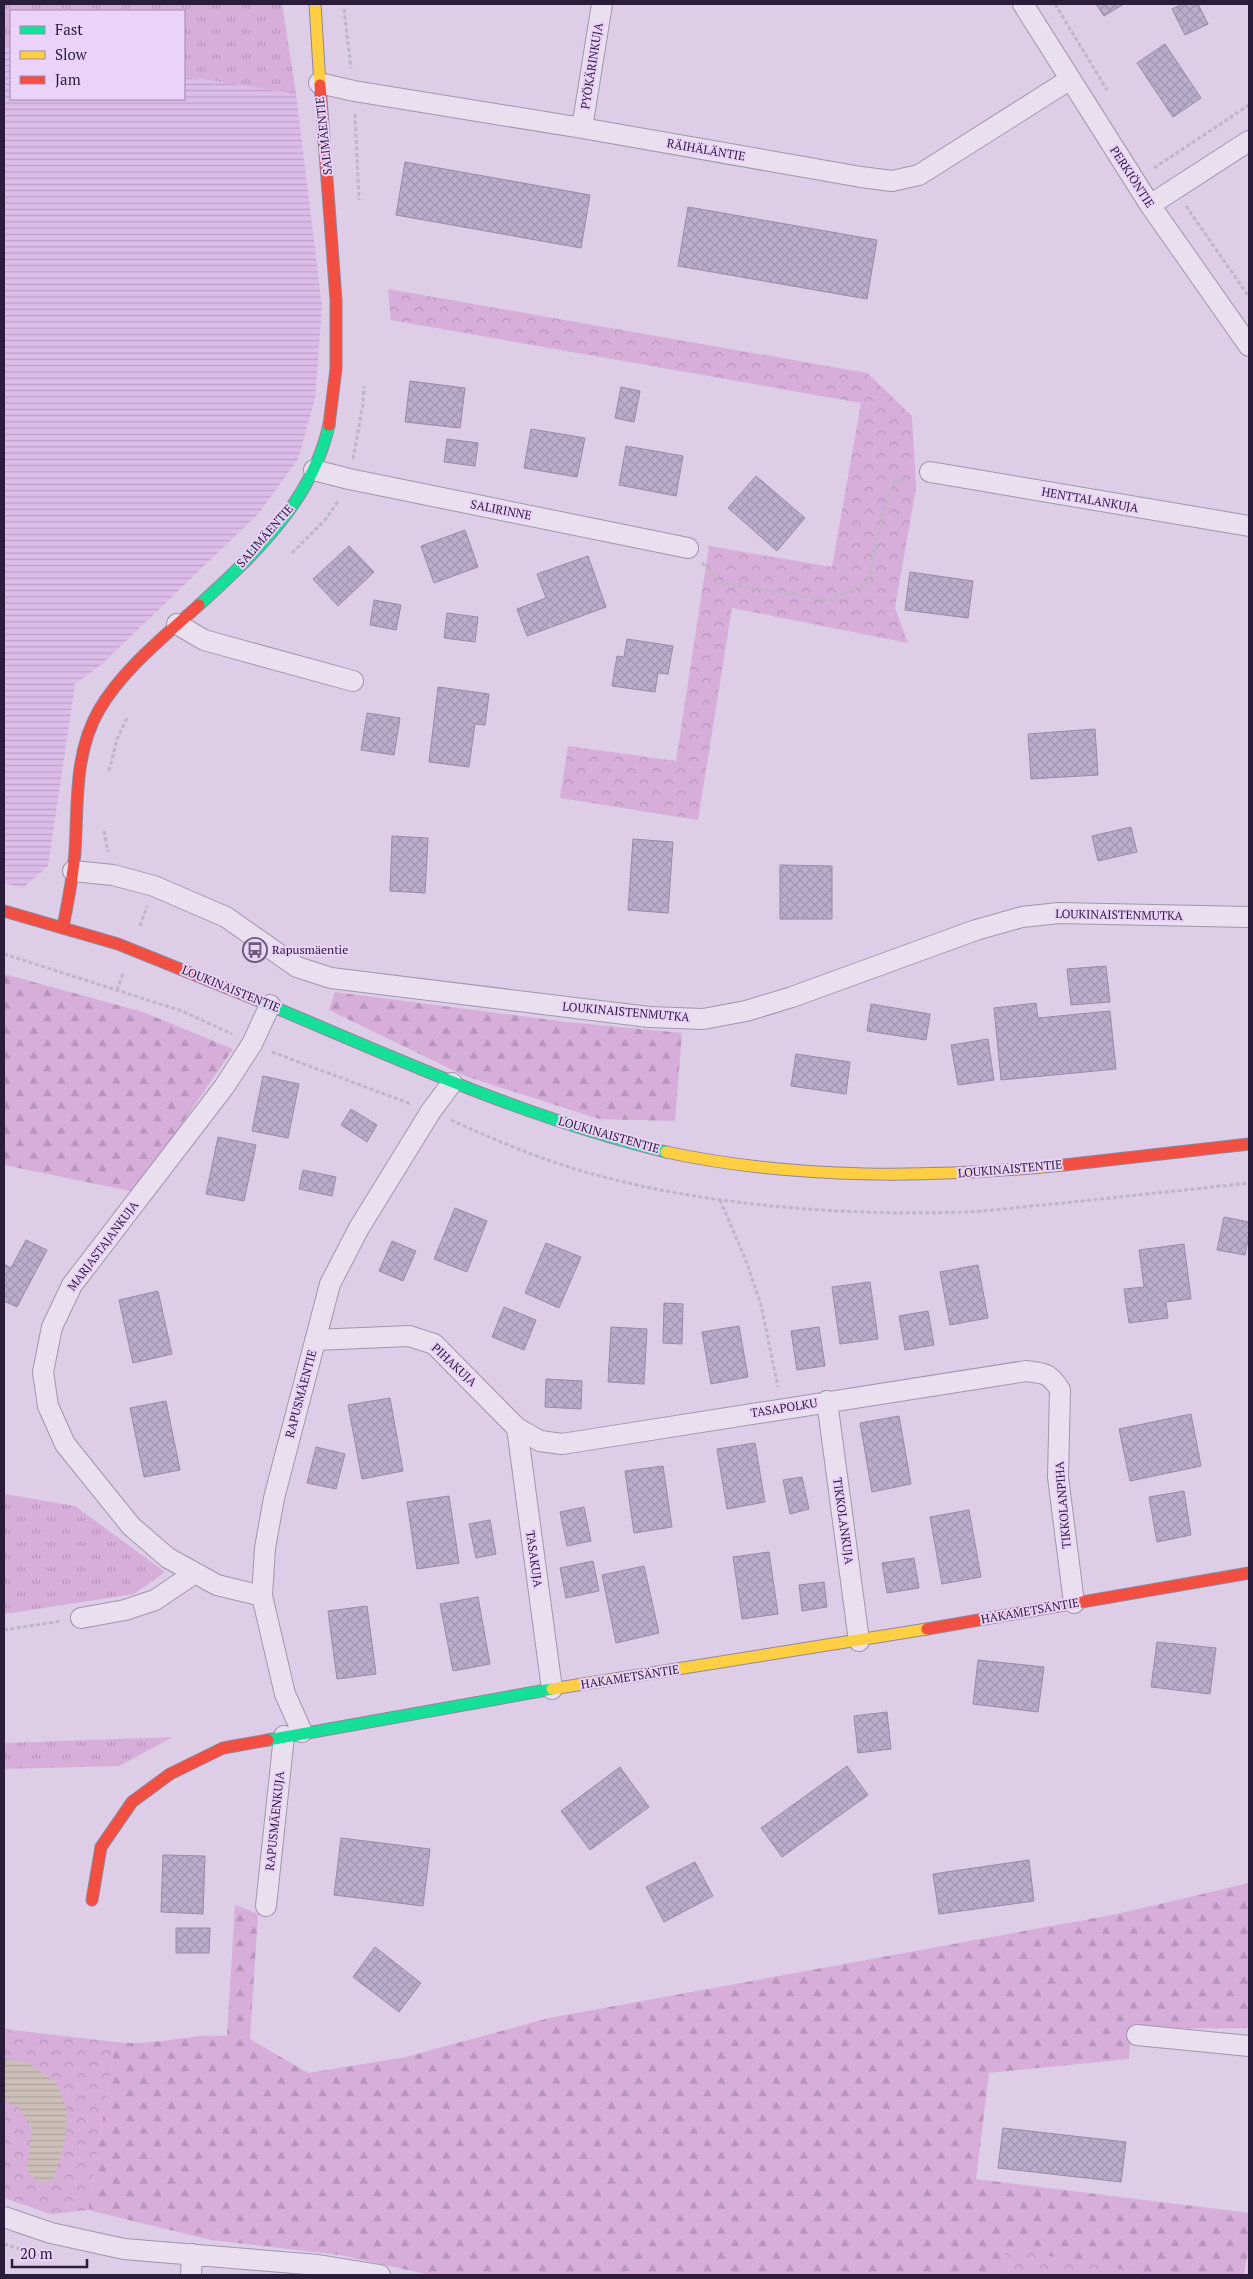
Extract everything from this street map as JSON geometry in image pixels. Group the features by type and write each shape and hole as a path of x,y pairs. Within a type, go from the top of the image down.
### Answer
{"street":[{"name":"SALIMÄENTIE","path":"63,927 73,871 75,798 82,754 94,721 114,687 177,624 237,569 284,518 314,470 331,417 337,369 336,257 319,83 316,4"},
{"name":"PYÖKÄRINKUJA","path":"582,128 602,4"},
{"name":"PERKIÖNTIE","path":"1022,4 1150,205 1249,346"},
{"name":"RÄIHÄLÄNTIE","path":"319,83 354,92 582,128 892,181 919,175 1069,80"},
{"path":"1150,205 1249,141"},
{"name":"SALIRINNE","path":"314,470 349,479 688,548"},
{"name":"HENTTALANKUJA","path":"930,472 1249,526"},
{"path":"177,624 204,640 353,681"},
{"name":"LOUKINAISTENMUTKA","path":"73,871 113,874 154,886 226,917 297,967 331,978 649,1017 703,1019 746,1011 792,997 976,930 1022,917 1059,913 1249,917"},
{"name":"LOUKINAISTENTIE","path":"4,911 132,949 270,1005 452,1083 538,1116 669,1152 744,1166 831,1174 908,1176 968,1173 1249,1144"},
{"name":"MARJASTAJANKUJA","path":"262,1596 217,1585 168,1558 131,1526 65,1444 48,1406 43,1372 52,1327 72,1285 224,1087 252,1044 270,1005"},
{"name":"RAPUSMÄENTIE","path":"293,1734 262,1596 265,1548 274,1498 330,1284 359,1228 431,1111 452,1083"},
{"name":"PIHAKUJA","path":"315,1340 409,1336 434,1344 517,1428"},
{"name":"TASAPOLKU","path":"517,1428 540,1440 562,1444 1026,1371 1043,1373 1053,1378"},
{"name":"TIKKOLANPIHA","path":"1053,1378 1060,1390 1058,1477 1074,1603"},
{"name":"TIKKOLANKUJA","path":"827,1401 859,1641"},
{"name":"TASAKUJA","path":"517,1428 552,1690"},
{"path":"81,1618 125,1610 155,1600 195,1573"},
{"name":"HAKAMETSÄNTIE","path":"92,1900 101,1847 132,1802 170,1774 223,1748 293,1734 859,1641 1249,1573"},
{"name":"RAPUSMÄENKUJA","path":"266,1906 293,1734"},
{"path":"1137,2035 1249,2046"},
{"path":"4,2217 51,2233 124,2249 318,2265 380,2275"},
{"path":"191,2275 192,2254"}],"path":[{"path":"343,4 354,92 359,201"},
{"path":"1055,4 1109,94"},
{"path":"286,558 325,520 338,501 349,479 363,404 364,377"},
{"path":"688,548 722,583 831,600 867,583 883,514 894,482 930,472"},
{"path":"108,775 117,740 132,712"},
{"path":"103,824 113,874"},
{"path":"720,1200 745,1258 761,1305 783,1408"},
{"path":"4,1630 81,1618"}],"shaded area":[{"path":"4,46 10,47 10,100 185,100 185,76 296,94 322,306 315,399 298,459 259,513 102,664 75,684 48,866 23,888 4,883"},
{"path":"4,2059 26,2062 56,2082 67,2110 65,2141 53,2181 38,2182 27,2171 32,2128 18,2107 4,2101"}],"green space":[{"path":"4,4 282,4 296,94 185,76 185,10 10,10 10,47 4,46"},
{"path":"388,289 867,373 912,416 916,488 895,608 908,643 732,608 698,820 560,798 568,746 676,761 709,546 832,567 861,403 391,320"},
{"path":"4,974 143,1012 233,1049 135,1192 4,1165"},
{"path":"335,992 567,1022 682,1033 675,1121 599,1119 465,1076 329,1010"},
{"path":"4,1494 75,1506 165,1572 134,1594 4,1614"},
{"path":"173,1737 119,1766 4,1769 4,1743"},
{"path":"1249,1883 1249,2028 1131,2029 1129,2059 989,2073 976,2179 1249,2213 1249,2253 1244,2275 1151,2275 1006,2249 1001,2275 430,2275 340,2255 211,2240 88,2210 115,2042 143,2043 199,2036 227,2036 235,1905 258,1914 250,2039 308,2073 406,2057 549,2018 1117,1914"},
{"path":"4,2029 115,2042 88,2210 51,2214 4,2198"},
{"path":"1006,2248 1151,2275 1001,2275"}],"building":[{"path":"1096,4 1124,4 1104,16"},
{"path":"1183,4 1198,4 1208,24 1185,35 1172,9"},
{"path":"1165,44 1201,98 1173,117 1137,63"},
{"path":"405,162 590,195 581,248 396,215"},
{"path":"688,207 877,240 867,299 678,266"},
{"path":"410,381 465,388 460,428 405,422"},
{"path":"621,387 640,391 634,422 615,418"},
{"path":"531,429 585,438 577,477 524,468"},
{"path":"447,439 478,443 475,466 444,462"},
{"path":"626,446 683,456 676,496 619,485"},
{"path":"756,476 805,518 777,551 728,508"},
{"path":"465,530 478,567 434,583 421,546"},
{"path":"349,546 374,572 338,606 313,579"},
{"path":"588,556 606,607 527,636 517,609 546,598 537,574"},
{"path":"910,572 973,581 968,618 905,610"},
{"path":"374,600 401,605 396,630 370,625"},
{"path":"447,613 478,617 475,642 444,638"},
{"path":"627,639 673,646 668,674 658,673 655,692 612,686 617,656 624,657"},
{"path":"438,687 489,694 485,725 475,724 469,767 429,762"},
{"path":"367,713 400,718 394,755 361,750"},
{"path":"1095,729 1098,775 1031,779 1028,734"},
{"path":"1131,827 1137,852 1098,861 1092,836"},
{"path":"392,836 428,838 425,893 390,891"},
{"path":"633,839 673,842 668,913 628,910"},
{"path":"780,865 832,866 832,919 780,919"},
{"path":"1106,966 1110,1002 1071,1005 1067,969"},
{"path":"1036,1003 1038,1018 1110,1011 1116,1069 1001,1080 994,1008"},
{"path":"871,1004 930,1014 926,1040 867,1031"},
{"path":"988,1039 994,1080 958,1085 951,1045"},
{"path":"796,1054 850,1062 846,1094 791,1086"},
{"path":"263,1076 299,1084 288,1138 252,1131"},
{"path":"351,1109 377,1125 367,1142 341,1125"},
{"path":"218,1137 256,1145 244,1201 206,1194"},
{"path":"303,1170 336,1177 332,1196 299,1189"},
{"path":"455,1208 487,1221 467,1272 434,1259"},
{"path":"1224,1217 1249,1222 1245,1255 1217,1250"},
{"path":"26,1240 47,1250 17,1307 4,1301 4,1264 11,1268"},
{"path":"392,1241 416,1251 403,1281 379,1271"},
{"path":"546,1243 581,1257 559,1308 525,1293"},
{"path":"1184,1244 1191,1299 1166,1302 1168,1318 1129,1323 1124,1289 1144,1287 1139,1250"},
{"path":"978,1265 988,1318 950,1325 940,1272"},
{"path":"870,1282 878,1339 840,1344 832,1287"},
{"path":"158,1291 172,1354 133,1363 119,1300"},
{"path":"664,1303 683,1304 682,1344 663,1343"},
{"path":"504,1307 536,1320 524,1350 492,1337"},
{"path":"928,1311 934,1345 905,1350 899,1316"},
{"path":"739,1326 748,1377 711,1384 702,1332"},
{"path":"611,1327 647,1329 644,1384 608,1382"},
{"path":"819,1327 825,1366 797,1370 791,1331"},
{"path":"546,1379 582,1381 581,1409 545,1407"},
{"path":"390,1398 403,1471 362,1479 348,1405"},
{"path":"166,1401 180,1470 144,1477 130,1408"},
{"path":"1191,1414 1201,1466 1130,1481 1119,1429"},
{"path":"899,1416 911,1484 872,1492 860,1423"},
{"path":"755,1443 765,1502 727,1509 717,1449"},
{"path":"316,1447 345,1454 336,1489 307,1483"},
{"path":"663,1466 672,1527 634,1533 625,1471"},
{"path":"802,1477 809,1509 790,1514 783,1480"},
{"path":"1184,1491 1191,1535 1157,1542 1149,1497"},
{"path":"449,1496 459,1563 417,1569 407,1502"},
{"path":"584,1507 591,1541 567,1546 560,1512"},
{"path":"969,1510 981,1577 942,1584 930,1517"},
{"path":"490,1520 496,1554 476,1558 469,1524"},
{"path":"769,1552 778,1614 742,1619 733,1557"},
{"path":"914,1558 919,1588 887,1593 882,1563"},
{"path":"593,1561 599,1591 566,1598 560,1568"},
{"path":"644,1566 659,1633 616,1643 602,1575"},
{"path":"824,1582 827,1607 802,1611 799,1585"},
{"path":"478,1597 490,1664 453,1671 440,1604"},
{"path":"367,1606 376,1674 337,1679 328,1611"},
{"path":"1157,1642 1216,1648 1210,1694 1151,1687"},
{"path":"978,1660 1044,1667 1038,1712 973,1704"},
{"path":"887,1712 891,1749 858,1753 854,1716"},
{"path":"847,1766 868,1795 782,1857 761,1828"},
{"path":"620,1767 649,1807 590,1850 561,1811"},
{"path":"341,1838 430,1849 423,1906 334,1895"},
{"path":"163,1855 205,1856 203,1914 161,1912"},
{"path":"1029,1860 1034,1901 939,1914 933,1874"},
{"path":"695,1862 713,1896 664,1922 646,1887"},
{"path":"176,1928 210,1928 209,1953 176,1953"},
{"path":"375,1947 421,1983 399,2012 353,1977"},
{"path":"1003,2128 1126,2142 1121,2182 998,2168"}],"traffic: fast":[{"path":"199,605 260,546 295,502 321,453 329,425"},
{"path":"257,1000 408,1064 509,1104 612,1138 666,1152"},
{"path":"268,1740 552,1689"}],"traffic: slow":[{"path":"315,4 320,85"},
{"path":"666,1152 765,1168 864,1174 964,1172 1064,1165"},
{"path":"552,1689 927,1629"}],"traffic: jam":[{"path":"320,85 336,300 336,369 329,425"},
{"path":"63,927 75,852 77,797 81,761 91,726 109,695 132,667 199,605"},
{"path":"4,911 118,944 257,1000"},
{"path":"1064,1165 1249,1144"},
{"path":"927,1629 1249,1573"},
{"path":"92,1900 101,1847 132,1802 170,1774 223,1748 268,1740"}],"place":[{"name":"Rapusmäentie","path":"255,950"}]}
